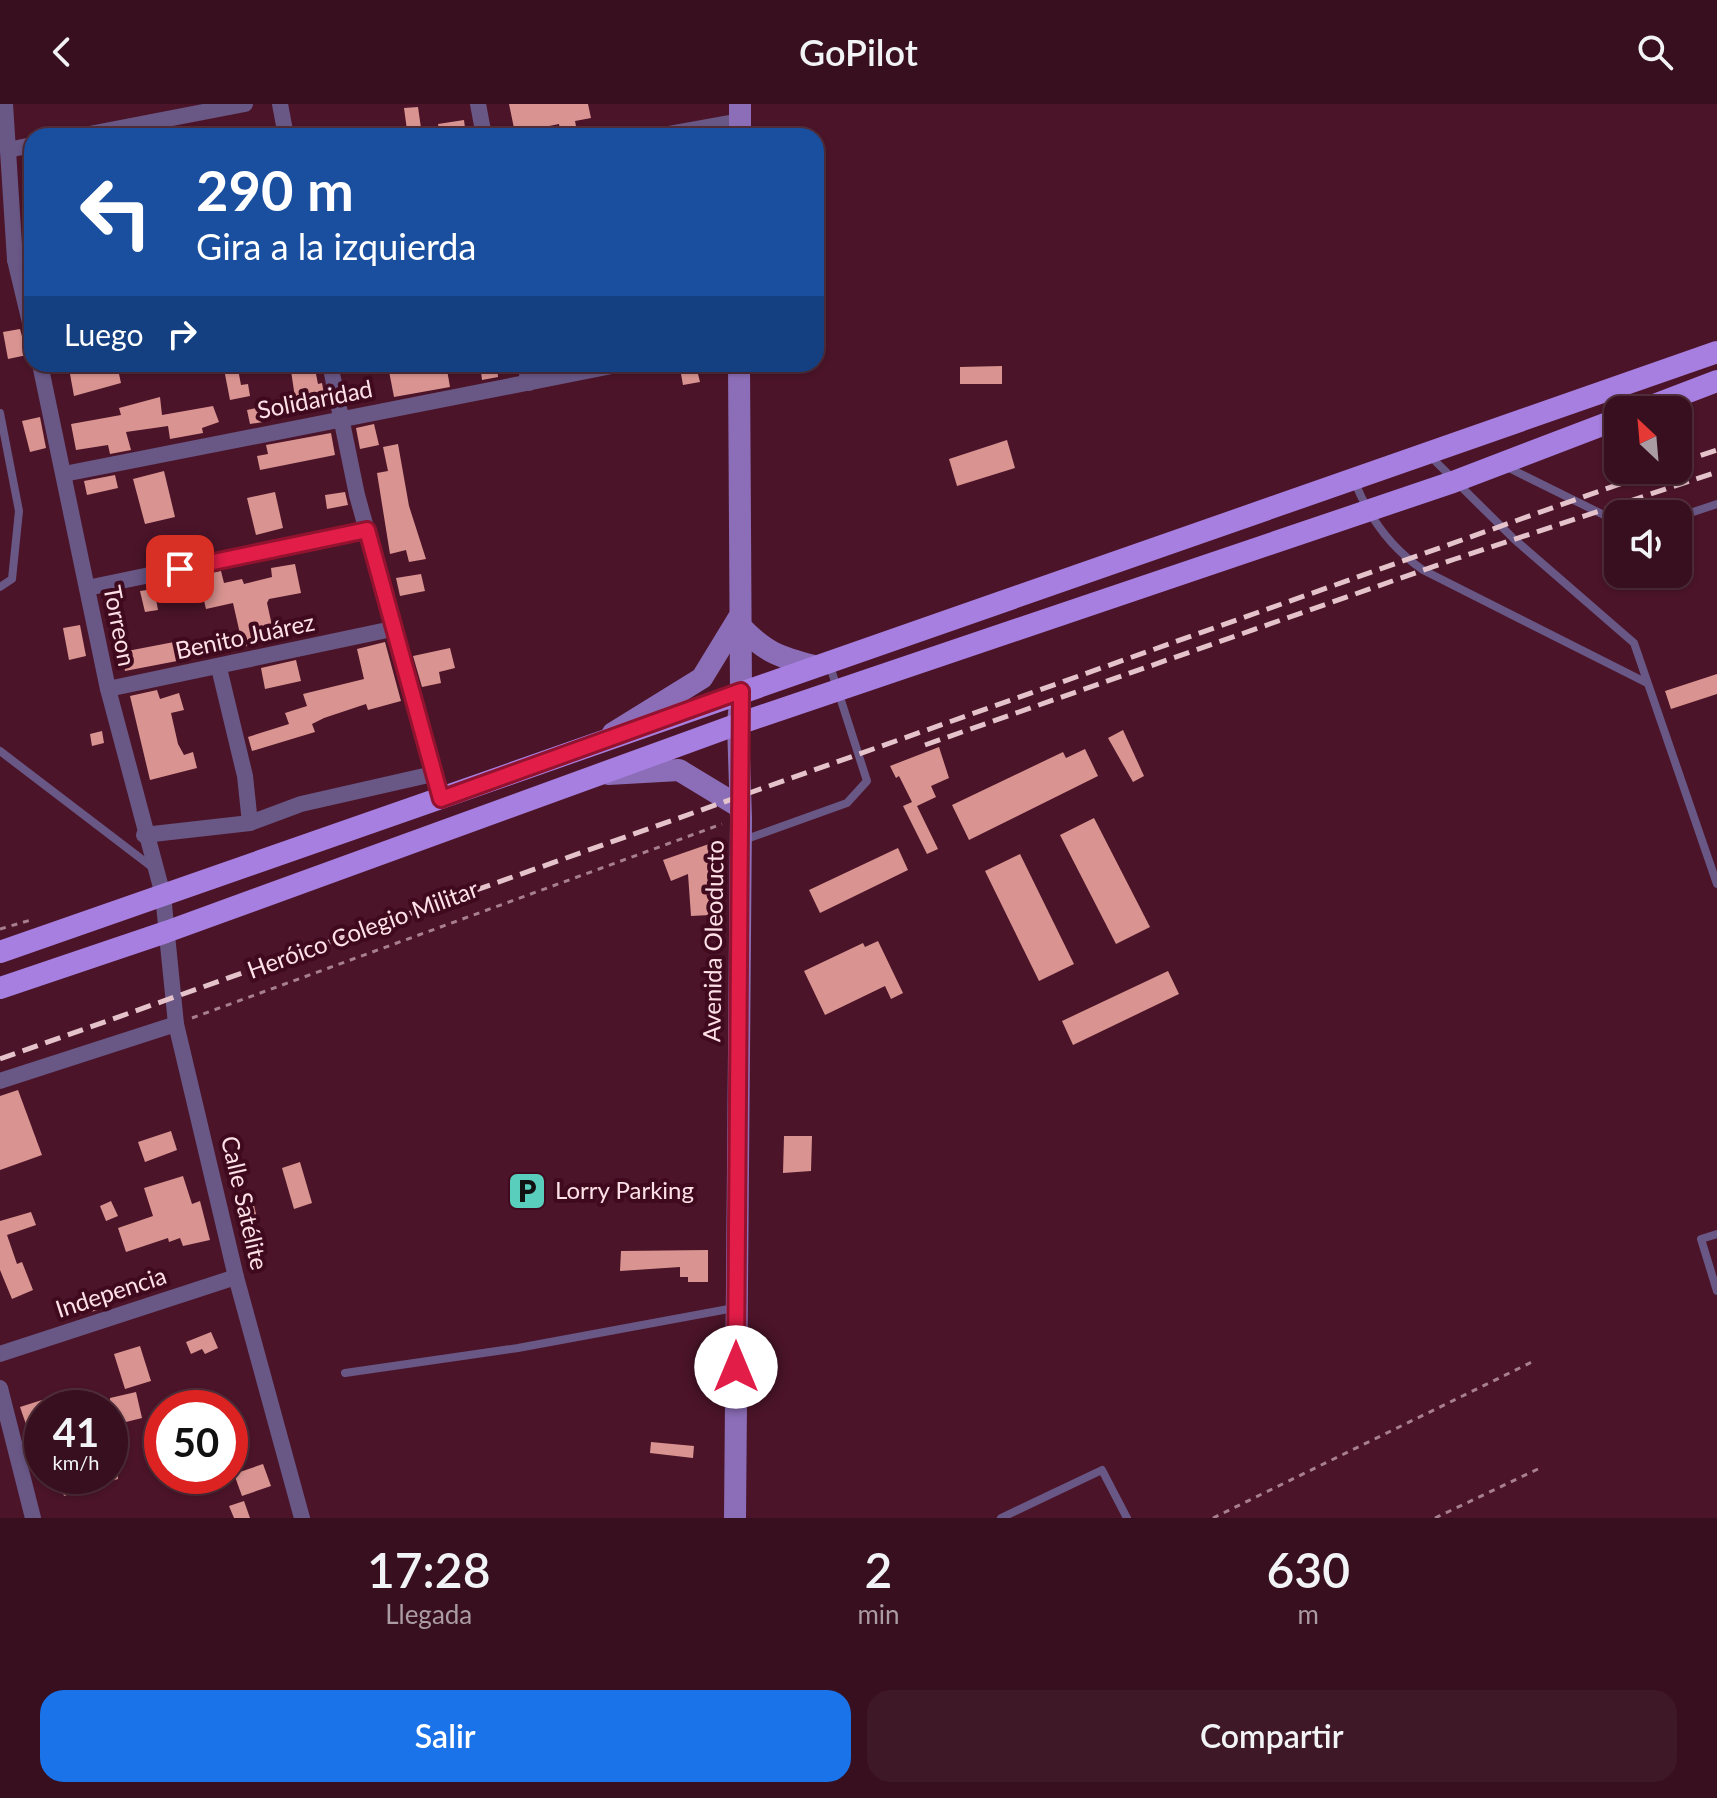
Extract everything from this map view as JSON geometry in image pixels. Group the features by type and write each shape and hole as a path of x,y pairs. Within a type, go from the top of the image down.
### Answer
{"main road":[{"path":"0,952 1717,352"},
{"name":"Avenida Oleoducto","path":"735,1518 741,842 738,724 741,691 739,372"},
{"path":"1678,396 1717,381"},
{"path":"0,988 166,932 738,724 1453,482 1604,424"},
{"path":"590,747 702,678 739,621 762,648 779,658 821,664"},
{"path":"599,774 679,770 741,812"},
{"path":"509,775 518,804"}],"street":[{"path":"5,104 8,150 24,258"},
{"path":"120,128 245,104"},
{"path":"280,104 284,128"},
{"path":"478,104 482,128"},
{"path":"698,128 740,120"},
{"path":"8,150 24,147"},
{"name":"Torreon","path":"44,372 108,689 144,835 163,895"},
{"path":"332,372 392,629 441,799"},
{"path":"527,372 529,383"},
{"name":"Solidaridad","path":"64,474 583,372"},
{"path":"87,588 367,530"},
{"name":"Benito Juárez","path":"108,689 392,629"},
{"path":"219,668 245,776 250,823"},
{"path":"144,835 250,823 301,804 433,774"},
{"name":"Calle Satélite","path":"163,895 176,1024 236,1277 302,1518"},
{"path":"0,1081 176,1024"},
{"name":"Indepencia","path":"0,1354 236,1277"},
{"path":"0,1388 33,1518"}],"lane":[{"path":"0,413 19,511 12,579 0,587"},
{"path":"1427,453 1453,482 1634,643 1717,884"},
{"path":"1499,463 1604,515"},
{"path":"1354,480 1367,512 1408,560 1647,684"},
{"path":"1692,512 1717,504"},
{"path":"741,842 847,803 867,781 838,690 821,664"},
{"path":"0,751 154,869"},
{"path":"1717,1234 1701,1239 1717,1291"},
{"path":"345,1373 518,1348 737,1307"},
{"path":"1001,1518 1102,1470 1127,1518"}],"path":[{"name":"Heróico Colegio Militar","path":"176,1024 741,812"},
{"path":"1213,1518 1534,1361"},
{"path":"1435,1518 1540,1468"}],"building":[{"path":"509,104 588,104 591,118 575,121 576,128 560,128 559,124 514,128"},
{"path":"418,107 421,128 407,128 404,108"},
{"path":"464,120 465,128 439,128 438,124"},
{"path":"20,329 24,356 8,359 3,332"},
{"path":"1002,366 1002,384 960,384 960,367"},
{"path":"119,372 121,383 74,396 70,374"},
{"path":"225,372 239,372 241,385 248,384 250,396 230,400"},
{"path":"291,372 316,372 318,384 322,383 326,406 297,411"},
{"path":"389,372 447,372 450,387 394,397"},
{"path":"481,372 498,372 498,377 482,380"},
{"path":"698,372 700,382 683,385 681,374"},
{"path":"160,397 162,415 213,406 219,422 202,428 203,433 170,439 168,426 126,432 131,450 110,454 108,445 76,450 71,424 121,415 119,408"},
{"path":"260,407 263,422 250,424 247,410"},
{"path":"40,417 46,448 30,452 22,421"},
{"path":"374,424 379,445 360,449 356,428"},
{"path":"331,433 335,455 260,470 257,456 268,454 266,445"},
{"path":"1007,440 1015,468 957,486 949,459"},
{"path":"398,444 409,506 426,559 409,562 406,550 390,554 377,473 388,471 383,447"},
{"path":"164,471 175,517 145,524 133,479"},
{"path":"115,475 118,488 87,495 84,481"},
{"path":"275,492 283,528 256,535 247,498"},
{"path":"345,492 348,505 327,509 325,495"},
{"path":"295,564 301,593 269,599 267,603 275,639 243,647 233,603 206,609 198,576 221,571 224,583 242,579 244,584 272,577 271,568"},
{"path":"421,574 425,591 400,596 396,578"},
{"path":"154,589 158,610 145,612 140,591"},
{"path":"80,625 86,656 69,660 63,628"},
{"path":"174,642 177,661 125,671 122,652"},
{"path":"385,642 401,701 368,710 366,704 324,718 312,724 315,732 252,751 248,737 289,724 285,713 307,706 303,694 364,679 357,649"},
{"path":"450,648 455,668 439,672 441,683 422,687 413,656"},
{"path":"296,660 301,681 265,689 261,668"},
{"path":"1717,674 1717,694 1671,709 1665,691"},
{"path":"157,690 160,699 179,693 184,710 171,713 178,744 184,755 193,752 197,768 150,780 130,696"},
{"path":"1123,730 1144,776 1133,782 1108,738"},
{"path":"102,731 104,743 92,746 90,734"},
{"path":"939,747 949,778 931,786 936,797 917,806 938,849 927,854 903,806 912,802 899,776 896,778 890,766"},
{"path":"1085,749 1098,776 969,840 952,805 1063,752 1066,758"},
{"path":"1094,818 1150,927 1116,944 1060,835"},
{"path":"709,844 710,915 691,916 688,874 671,881 663,860"},
{"path":"898,848 908,870 820,913 809,890"},
{"path":"1020,854 1074,964 1039,981 985,871"},
{"path":"878,941 903,993 891,999 885,986 825,1015 804,971 863,943 865,947"},
{"path":"1168,971 1179,994 1073,1045 1062,1021"},
{"path":"18,1090 42,1155 0,1170 0,1096"},
{"path":"171,1131 177,1150 145,1162 138,1142"},
{"path":"784,1136 812,1136 811,1171 783,1173"},
{"path":"300,1162 312,1203 294,1209 282,1168"},
{"path":"183,1176 192,1204 200,1201 210,1240 183,1246 180,1238 169,1242 168,1238 126,1252 118,1228 153,1216 144,1188"},
{"path":"252,1197 257,1218 242,1221 238,1200"},
{"path":"111,1201 118,1216 106,1221 100,1206"},
{"path":"31,1212 36,1225 7,1235 17,1264 22,1262 33,1290 12,1299 0,1270 0,1221"},
{"path":"708,1250 708,1282 688,1282 688,1277 680,1277 680,1267 620,1271 621,1251"},
{"path":"95,1296 98,1310 79,1315 76,1301"},
{"path":"211,1332 218,1348 205,1354 202,1349 191,1354 186,1342"},
{"path":"140,1346 151,1381 125,1389 114,1354"},
{"path":"136,1392 142,1418 128,1422 128,1394"},
{"path":"651,1442 694,1446 693,1458 650,1453"},
{"path":"263,1464 271,1486 248,1494 248,1469"},
{"path":"244,1501 250,1518 234,1518 229,1506"}],"railway":[{"path":"1692,458 1717,450"},
{"path":"925,745 1455,559 1717,472"},
{"path":"0,1059 1620,484"}],"place":[{"name":"Lorry Parking","path":"527,1191"}],"route":[{"path":"180,569 367,530 441,799 741,691 738,724 741,818 736,1367"}]}
